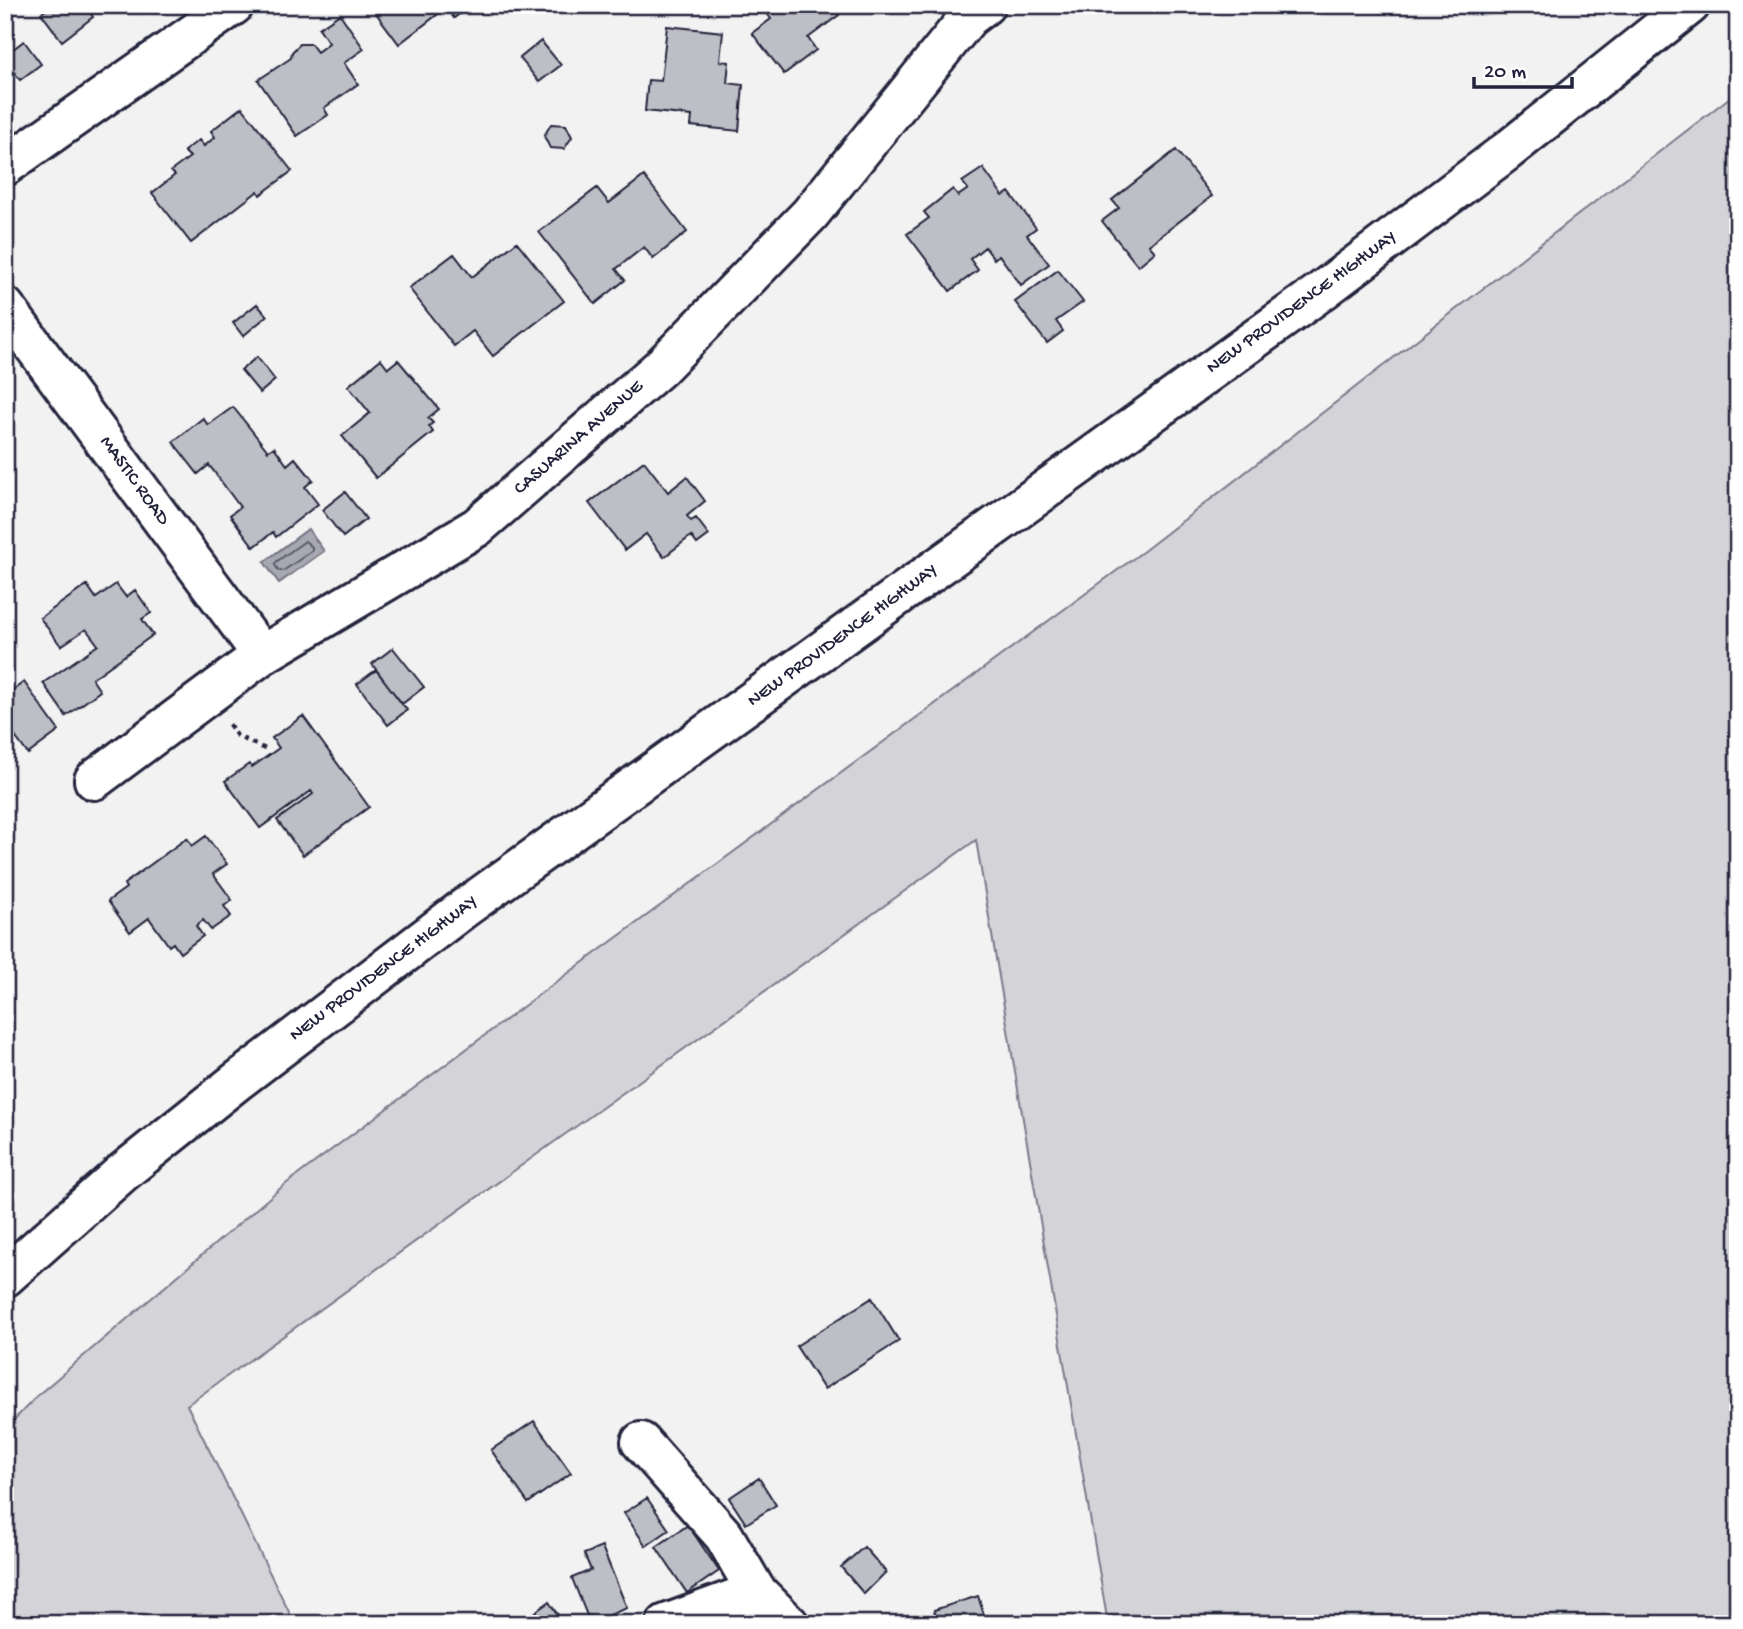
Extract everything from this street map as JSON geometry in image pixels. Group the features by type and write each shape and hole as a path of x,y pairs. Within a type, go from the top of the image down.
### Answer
{"main road":[{"path":"5,166 234,5"},
{"name":"NEW PROVIDENCE HIGHWAY","path":"5,1277 122,1173 225,1090 463,909 1322,290 1507,151 1690,5"},
{"name":"CASUARINA AVENUE","path":"94,780 262,655 477,527 660,368 810,214 970,9"},
{"name":"MASTIC ROAD","path":"5,307 262,655"},
{"path":"641,1442 724,1536 756,1591 789,1624"},
{"path":"666,1624 756,1591"}],"path":[{"path":"209,695 237,736 265,749"}],"shaded area":[{"path":"1738,91 1738,1624 1108,1624 976,840 187,1405 295,1624 5,1624 5,1429 39,1394 283,1186 1145,550"}],"water":[{"path":"308,529 324,551 279,583 264,562"}],"building":[{"path":"46,5 85,5 93,17 62,41 41,13 48,8"},
{"path":"370,5 471,5 454,18 446,8 399,44"},
{"path":"761,5 831,5 839,15 808,38 816,50 784,74 752,33 771,19"},
{"path":"340,14 364,49 344,63 358,84 324,108 328,115 297,136 258,80 291,58 292,52 300,44 311,44 317,52 329,43 319,28"},
{"path":"667,26 723,32 720,61 729,62 727,83 743,85 739,131 691,126 692,116 645,111 648,80 661,81"},
{"path":"24,41 41,64 20,80 5,60 5,55"},
{"path":"541,41 561,65 539,82 520,58"},
{"path":"242,107 292,171 260,195 258,191 191,243 152,193 175,175 171,171 190,157 184,151 199,140 204,146 215,137 211,131"},
{"path":"551,124 566,125 572,137 564,149 550,148 544,136"},
{"path":"1176,150 1212,196 1149,245 1155,252 1138,266 1102,221 1119,208 1112,200"},
{"path":"983,168 1003,196 1009,192 1036,228 1027,235 1049,264 1021,285 999,255 994,259 985,247 970,259 978,270 950,291 907,234 929,218 924,212 953,189 958,196 968,189 962,182"},
{"path":"644,176 687,232 653,259 644,247 616,269 625,280 595,304 539,232 597,188 609,203"},
{"path":"517,242 564,301 493,356 473,331 454,346 409,288 454,254 472,277"},
{"path":"1058,270 1083,302 1056,321 1063,331 1047,343 1015,302"},
{"path":"257,304 267,316 243,336 233,323"},
{"path":"257,357 275,380 260,393 241,370"},
{"path":"381,359 388,368 398,360 439,409 428,418 433,423 429,426 433,432 376,478 342,436 370,413 348,386"},
{"path":"233,407 268,451 274,447 287,465 295,458 313,480 305,487 318,504 276,537 273,532 254,547 230,515 240,507 209,465 198,474 173,442 203,418 208,425"},
{"path":"644,461 668,492 687,477 705,501 687,516 691,521 696,518 709,535 697,544 691,536 664,557 646,534 625,550 589,503"},
{"path":"345,492 366,519 343,537 322,510"},
{"path":"116,584 126,597 135,590 151,613 142,619 153,635 92,679 100,691 66,716 43,683 98,645 86,629 61,646 40,618 87,585 96,598"},
{"path":"393,648 424,687 402,704 372,664"},
{"path":"376,670 407,710 388,725 357,684"},
{"path":"24,682 59,731 28,754 5,723 5,696"},
{"path":"303,716 369,807 303,855 277,820 313,794 311,791 260,828 225,781 249,764 252,767 279,748 272,738"},
{"path":"206,836 227,864 213,874 232,900 224,906 231,916 211,930 203,920 196,926 203,936 180,953 173,943 169,946 149,918 130,932 108,901 126,888 124,884 187,838 192,846"},
{"path":"872,1298 899,1341 824,1389 796,1346"},
{"path":"534,1421 571,1473 528,1503 491,1450"},
{"path":"759,1478 776,1505 746,1524 729,1498"},
{"path":"647,1498 669,1530 646,1546 624,1513"},
{"path":"688,1525 719,1571 687,1593 656,1547"},
{"path":"602,1547 627,1608 590,1623 572,1578 591,1570 584,1554"},
{"path":"864,1547 886,1572 864,1594 841,1567"},
{"path":"978,1596 987,1624 938,1624 934,1610"},
{"path":"549,1602 564,1624 522,1624 521,1622"}]}
